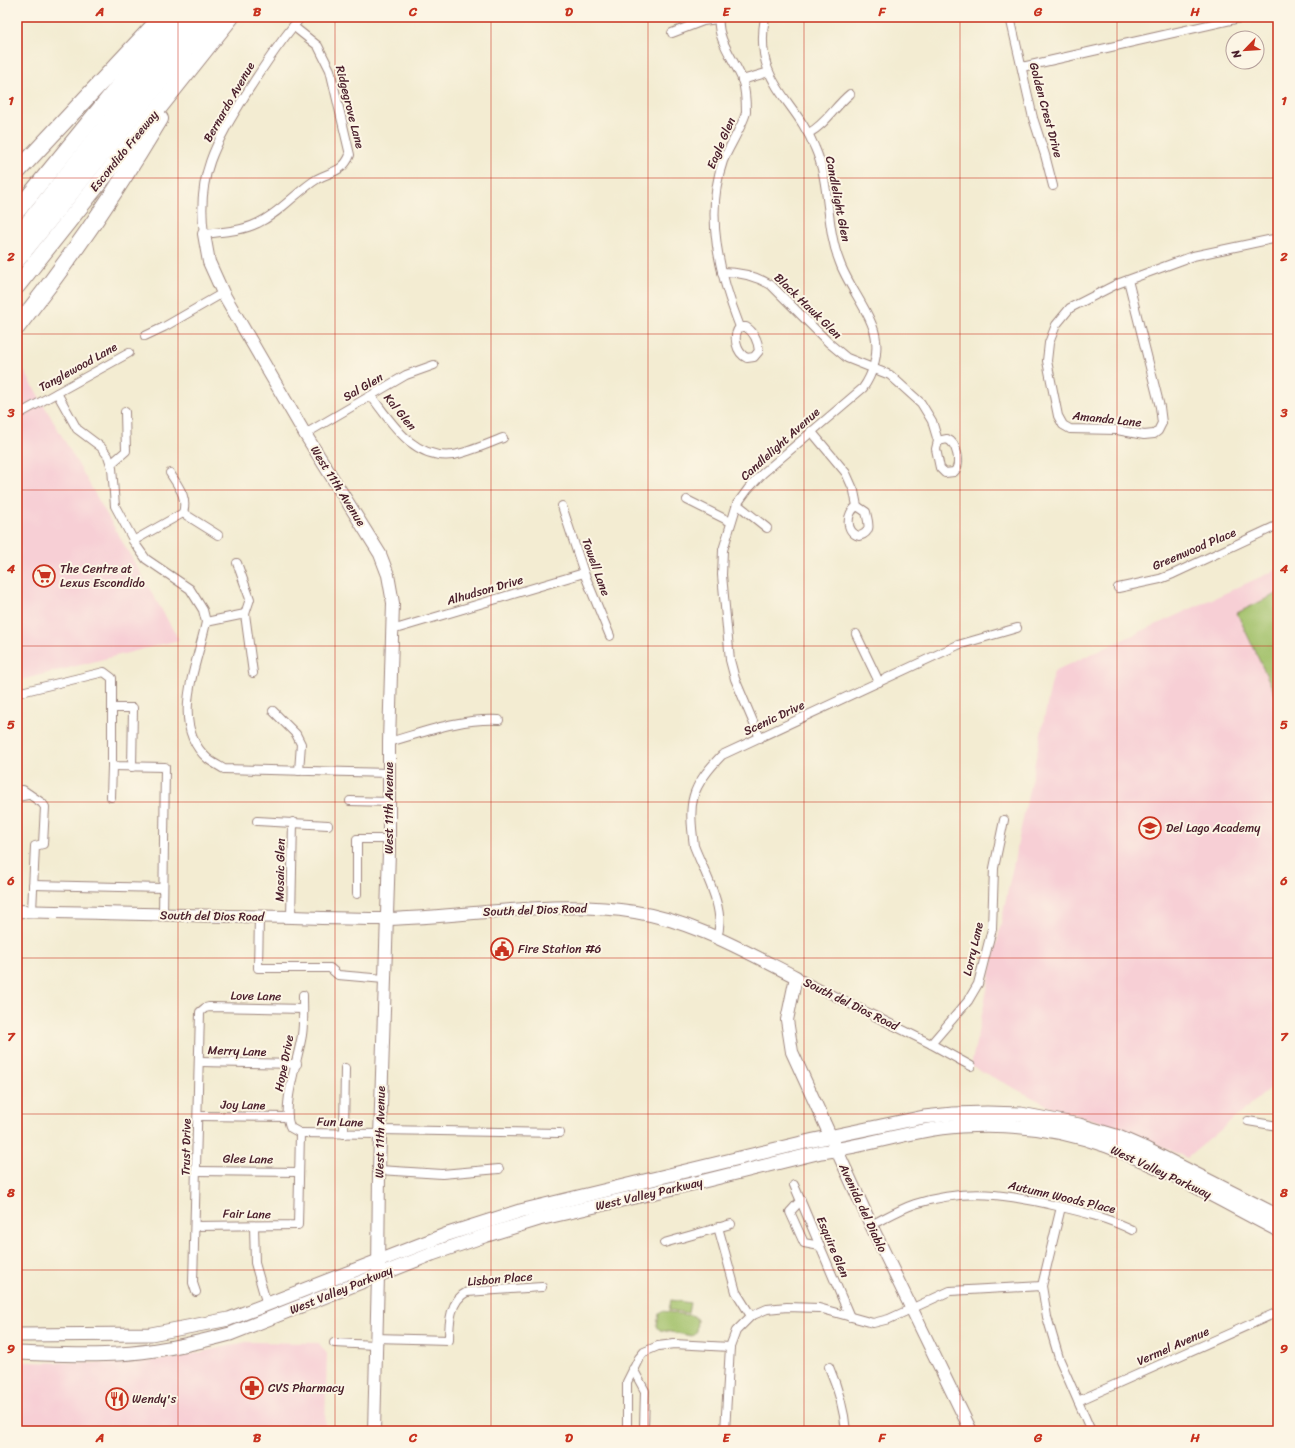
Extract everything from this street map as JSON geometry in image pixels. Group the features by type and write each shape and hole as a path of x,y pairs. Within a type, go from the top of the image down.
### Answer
{"highway":[{"path":"17,172 162,17"},
{"path":"17,211 175,17"},
{"path":"17,237 193,17"},
{"path":"17,260 212,17"},
{"name":"Escondido Freeway","path":"17,286 231,17"},
{"path":"17,327 49,286 140,152 196,62"}],"main road":[{"name":"West Valley Parkway","path":"17,1335 152,1334 229,1319 445,1235 520,1211 830,1137 924,1118 953,1114 994,1113 1051,1119 1079,1125 1116,1136 1146,1149 1278,1216"},
{"name":"West Valley Parkway","path":"17,1353 117,1354 153,1351 197,1343 230,1334 432,1254 539,1219 908,1132 954,1126 997,1125 1050,1131 1106,1146 1141,1160 1278,1230"}],"street":[{"name":"Bernardo Avenue","path":"204,234 202,215 203,191 206,174 219,139 265,64 301,17"},
{"name":"Candlelight Glen","path":"765,17 763,28 764,54 768,72 774,84 809,133 822,167 830,231 840,263 874,330 876,358 873,368"},
{"name":"Golden Crest Drive","path":"1010,17 1033,118 1046,155 1053,186"},
{"path":"1022,68 1244,17"},
{"path":"672,33 702,21 719,18"},
{"name":"Eagle Glen","path":"719,18 722,38 742,80 746,113 723,163 715,197 714,210 717,248 722,272 740,327"},
{"name":"Ridgegrove Lane","path":"204,234 235,230 259,223 318,178 343,168 349,159 350,155 330,70 318,46 293,26"},
{"path":"742,80 768,72"},
{"path":"809,133 817,129 840,102 850,94"},
{"name":"West 11th Avenue","path":"204,234 209,262 223,293 305,434 380,554 388,575 393,603 389,742 390,839 384,978 374,1431"},
{"name":"Amanda Lane","path":"1128,280 1160,407 1162,423 1154,434 1144,435 1117,430 1070,429 1063,424 1058,416 1047,361 1050,343 1056,325 1070,308 1128,280 1193,256 1278,238"},
{"name":"Black Hawk Glen","path":"722,272 736,272 760,278 771,285 847,358 890,376 921,403 932,420 938,441"},
{"path":"145,336 164,327 223,293"},
{"name":"Tanglewood Lane","path":"17,415 129,353"},
{"name":"Sal Glen","path":"305,434 406,375 434,365"},
{"name":"Candlelight Avenue","path":"760,738 735,679 730,660 722,575 723,550 731,522 737,504 748,489 762,474 863,388 868,382 873,368"},
{"path":"57,392 77,429 101,447 108,456 111,464 115,506 133,541 146,559 190,589 204,610 206,622 188,698 188,728 196,744 208,759 224,769 390,773"},
{"name":"Kal Glen","path":"371,396 405,439 414,446 428,452 452,455 467,452 502,438"},
{"path":"111,464 126,450 124,412"},
{"path":"811,431 846,473 854,491 857,506"},
{"path":"133,541 183,513 185,505 183,495 170,473"},
{"path":"687,500 731,522"},
{"path":"737,504 767,528"},
{"name":"Towell Lane","path":"562,506 584,573 610,636"},
{"path":"183,513 218,535"},
{"name":"Greenwood Place","path":"1118,588 1160,579 1173,574 1278,525"},
{"path":"237,563 250,599 245,614 253,673"},
{"name":"Alhudson Drive","path":"392,630 584,573"},
{"path":"206,622 245,614"},
{"name":"Scenic Drive","path":"717,937 720,930 720,917 716,901 694,846 691,806 697,786 704,774 722,755 958,645 1018,628"},
{"path":"856,634 879,682"},
{"path":"17,692 104,672 112,678 111,797"},
{"path":"112,708 133,708 132,767"},
{"path":"273,711 296,734 301,744 299,771"},
{"path":"389,742 459,722 481,719 499,720"},
{"path":"112,766 165,767 162,915"},
{"path":"17,790 23,790 28,795 42,803 45,812 43,844 35,846 32,911"},
{"path":"17,797 28,795"},
{"path":"350,801 390,802"},
{"name":"Lorry Lane","path":"931,1044 968,1001 978,984 992,929 994,868 1004,820"},
{"name":"Mosaic Glen","path":"257,821 328,824"},
{"name":"Mosaic Glen","path":"291,917 293,822"},
{"path":"357,894 358,838 390,839"},
{"path":"33,885 163,888"},
{"name":"South del Dios Road","path":"17,910 162,915 386,919 433,917 508,909 604,908 635,912 664,918 717,937 931,1044 971,1066"},
{"path":"259,917 258,968 330,968 338,975 384,978"},
{"name":"Avenida del Diablo","path":"796,977 787,1020 792,1052 871,1225 971,1431"},
{"name":"Hope Drive","path":"288,1117 290,1083 297,1064 302,1033 303,995"},
{"name":"Love Lane","path":"209,1007 303,1009"},
{"name":"Trust Drive","path":"196,1292 193,1283 200,1062 200,1012 209,1007"},
{"name":"Merry Lane","path":"200,1062 297,1064"},
{"path":"344,1134 345,1068"},
{"name":"Joy Lane","path":"198,1116 288,1117"},
{"path":"288,1117 291,1128 300,1133 298,1172"},
{"path":"1248,1120 1278,1126"},
{"name":"Fun Lane","path":"300,1133 560,1133"},
{"path":"379,1170 442,1174 499,1168"},
{"name":"Glee Lane","path":"197,1170 298,1172"},
{"name":"Fair Lane","path":"195,1226 298,1225 298,1172"},
{"name":"Esquire Glen","path":"794,1185 850,1317"},
{"name":"Autumn Woods Place","path":"871,1225 914,1205 955,1196 981,1194 1013,1196 1061,1207 1111,1219 1132,1230"},
{"path":"801,1200 790,1212 804,1243 820,1246"},
{"path":"1061,1207 1042,1286 1047,1317 1059,1358 1091,1431"},
{"path":"664,1244 731,1224"},
{"path":"254,1226 255,1263 267,1305"},
{"path":"718,1227 736,1292 751,1316"},
{"path":"725,1431 730,1347 736,1331 751,1316 767,1309 787,1307 819,1308 842,1313 850,1317 873,1323 889,1319 950,1291 1042,1286"},
{"name":"Lisbon Place","path":"375,1341 449,1340 449,1327 454,1305 462,1294 467,1292 542,1287"},
{"name":"Vermel Avenue","path":"1078,1401 1278,1312"},
{"path":"334,1343 375,1341"},
{"path":"627,1431 627,1382 639,1358 644,1352 658,1346 674,1344 730,1347"},
{"path":"829,1367 838,1390 844,1412 846,1431"},
{"path":"633,1370 645,1391 644,1427 642,1431"}],"shaded area":[{"path":"18,360 75,459 179,640 17,681"},
{"name":"Del Lago Academy","path":"1278,569 1278,984 1272,998 1278,1034 1278,1082 1187,1158 1135,1134 1088,1118 1061,1112 971,1066 1054,671"},
{"path":"246,1342 319,1343 327,1354 325,1431 17,1431 17,1362 122,1363 175,1358"}],"green space":[{"path":"1278,593 1278,700 1237,613"},
{"path":"671,1300 690,1303 688,1313 669,1310"},
{"path":"663,1311 694,1316 697,1320 696,1333 692,1336 660,1330 657,1326 659,1314"}],"place":[{"name":"The Centre at Lexus Escondido","path":"44,576"},
{"name":"Del Lago Academy","path":"1150,828"},
{"name":"Fire Station #6","path":"502,949"},
{"name":"CVS Pharmacy","path":"252,1388"},
{"name":"Wendy's","path":"117,1399"}]}
